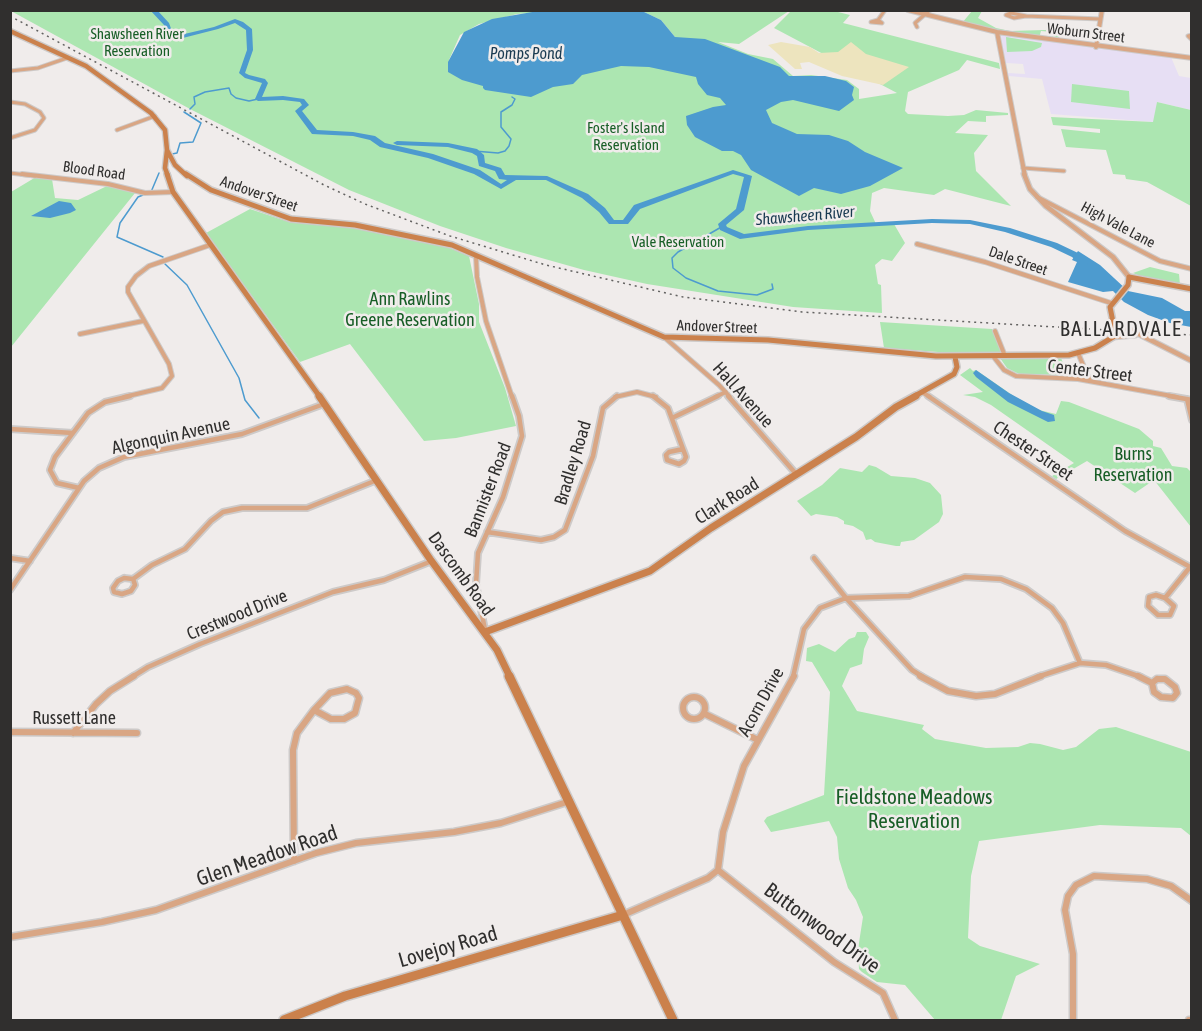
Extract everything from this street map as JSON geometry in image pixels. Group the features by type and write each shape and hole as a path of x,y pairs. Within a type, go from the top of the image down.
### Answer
{"main road":[{"path":"10,31 103,77 155,116"},
{"name":"Andover Street","path":"155,116 165,130 167,150 175,165 181,172 211,190 285,218 389,231 452,245 664,336 768,340 955,357 1078,353 1098,346 1113,337"},
{"name":"Dascomb Road","path":"167,150 164,164 173,192 497,650 673,1020"},
{"path":"167,176 175,165"},
{"path":"167,176 181,172"},
{"path":"1113,337 1115,332 1109,312 1111,303 1125,288 1129,277 1191,289"},
{"name":"Clark Road","path":"485,632 640,576 711,528 863,432 896,407 954,374 957,367 955,357"},
{"name":"Lovejoy Road","path":"284,1020 345,996 623,915"}],"street":[{"path":"878,20 885,10"},
{"name":"Woburn Street","path":"908,10 997,32 1191,58"},
{"path":"917,27 915,23 930,10"},
{"path":"1096,47 1102,10"},
{"path":"1026,16 1013,13 1006,15 1014,18 1068,16 1100,19"},
{"path":"997,32 1028,187 1035,196 1113,257 1129,277"},
{"path":"1191,35 1188,36 1191,40"},
{"path":"10,71 38,68 67,58"},
{"path":"10,102 25,104 40,112 45,118 35,130 10,138"},
{"path":"117,130 155,116"},
{"path":"1023,168 1064,171"},
{"name":"Blood Road","path":"10,173 108,184 145,193 173,192"},
{"name":"High Vale Lane","path":"1035,196 1160,261 1191,269"},
{"name":"Dale Street","path":"917,244 985,262 1111,303"},
{"path":"79,488 57,483 50,470 55,457 88,413 100,404 156,391 169,381 172,371 143,321 128,292 128,287 136,276 157,263 210,245"},
{"name":"Bannister Road","path":"476,256 477,277 486,321 522,425 516,461 480,546 476,567 476,584 485,632"},
{"path":"1112,320 1191,361"},
{"path":"80,334 143,321"},
{"path":"995,331 1005,356"},
{"path":"1113,337 1138,335"},
{"name":"Hall Avenue","path":"664,336 726,392 797,475"},
{"path":"1078,353 1090,381"},
{"name":"Center Street","path":"993,356 1001,367 1014,376 1090,381 1189,399"},
{"name":"Bradley Road","path":"487,532 541,540 554,537 565,530 593,456 603,408 613,398 628,392 650,394 664,402 683,449"},
{"path":"672,418 726,392"},
{"name":"Chester Street","path":"922,392 1125,531 1191,567"},
{"path":"1189,399 1191,420"},
{"name":"Algonquin Avenue","path":"10,590 89,475 113,461 242,434 324,404"},
{"path":"10,429 73,433"},
{"path":"683,449 686,457 683,462 674,464 667,460 666,456 669,452 683,449"},
{"path":"132,579 135,585 131,591 122,594 114,592 113,588 118,581 132,579 152,565 185,549 211,521 223,512 243,508 308,508 377,480"},
{"path":"10,558 30,561"},
{"path":"814,558 846,598 912,670 929,682 957,694 976,696 995,694 1066,666 1080,663 1115,668 1152,683"},
{"name":"Crestwood Drive","path":"74,733 96,704 110,691 148,667 333,592 384,580 432,561"},
{"path":"1165,598 1191,567"},
{"name":"Acorn Drive","path":"718,870 727,819 744,766 794,675 801,639 808,621 820,608 846,598 909,596 964,577 1001,579 1026,589 1052,609 1062,623 1080,663"},
{"path":"1152,596 1165,598 1174,606 1170,615 1158,615 1148,606 1147,600 1152,596"},
{"path":"1161,678 1169,681 1177,693 1173,698 1161,697 1152,689 1152,683 1161,678"},
{"path":"294,861 294,742 301,726 314,710 335,690 352,690 359,698 358,708 344,719 331,719 314,710"},
{"path":"692,697 700,699 705,704 705,714 699,718 690,718 682,710 682,703 692,697"},
{"path":"705,714 758,740"},
{"name":"Russett Lane","path":"10,732 137,733"},
{"name":"Glen Meadow Road","path":"10,938 156,910 294,861 356,843 454,832 501,823 570,801"},
{"path":"623,915 708,878 718,870"},
{"name":"Buttonwood Drive","path":"718,870 834,962 883,993 895,1020"},
{"path":"1073,1020 1073,954 1065,910 1068,896 1076,885 1094,876 1147,879 1170,886 1191,901"}],"shaded area":[{"path":"1001,36 1171,57 1179,76 1191,78 1191,110 1157,102 1154,122 1051,114 1042,79 1009,76 1008,73 1025,74 1023,64 1006,63"}],"green space":[{"path":"11,11 561,11 517,14 479,24 460,35 449,60 675,37 661,20 642,11 789,11 739,44 718,42 748,54 773,59 793,76 811,75 847,80 859,89 859,99 897,93 774,28 791,11 834,11 850,15 843,23 999,63 1000,69 967,60 959,70 908,92 905,111 908,114 948,116 964,115 976,110 1008,113 1008,115 986,116 986,122 968,121 955,133 988,135 974,153 976,171 1011,206 945,189 934,195 884,188 872,193 870,211 876,224 894,224 905,243 892,261 882,259 875,265 878,284 881,285 882,313 793,307 647,284 584,270 506,248 440,226 349,190 190,109"},
{"path":"972,11 982,11 978,18 996,28 1010,31 1078,29 1077,36 1060,33 1058,40 1052,39 1053,32 1041,31 1039,38 962,23"},
{"path":"1006,37 1042,43 1041,47 1032,51 1007,52"},
{"path":"1072,84 1129,91 1130,109 1071,102"},
{"path":"1157,102 1191,110 1191,206 1147,182 1126,179 1125,175 1113,174 1106,150 1066,147 1061,129 1100,133 1100,129 1053,125 1051,117 1153,122"},
{"path":"36,177 52,179 55,198 78,200 107,186 135,193 11,347 11,192"},
{"name":"Ann Rawlins Greene Reservation","path":"250,209 283,220 362,229 445,246 469,256 479,304 479,322 505,388 516,426 456,438 424,441 350,344 300,362 206,233"},
{"path":"1150,267 1179,274 1180,285 1145,278 1133,273"},
{"path":"880,322 992,329 1001,352 938,352 884,348"},
{"path":"1000,358 1061,358 1068,375 1019,374 1007,368"},
{"name":"Burns Reservation","path":"970,368 1039,410 1056,414 1061,401 1069,402 1139,429 1153,441 1153,446 1161,448 1172,466 1187,468 1191,472 1191,527 1154,480 1135,493 1087,461 1056,479 1052,476 1074,463 991,405 975,397 963,395 983,392 960,375"},
{"path":"869,465 891,476 915,478 930,483 941,495 943,514 939,522 914,540 901,542 900,546 896,546 875,542 871,539 866,540 863,532 844,524 844,521 837,517 816,514 811,516 797,501 822,485 840,468 862,472"},
{"name":"Fieldstone Meadows Reservation","path":"857,632 866,632 869,637 864,649 862,664 850,668 842,686 857,711 924,725 922,729 935,739 986,748 1018,747 1030,743 1063,750 1076,747 1099,729 1116,727 1191,752 1191,836 1181,828 1100,825 979,841 971,876 968,938 980,946 1040,964 1016,976 1001,1020 935,1020 905,985 877,982 862,972 859,969 858,949 863,917 848,888 839,859 837,837 829,821 771,832 764,821 767,817 824,795 830,692 812,662 806,661 807,648 819,644 835,652 849,639 855,637"}],"sand":[{"path":"781,42 810,47 819,53 838,52 851,42 866,54 909,67 883,85 842,76 809,62 800,63 802,69 795,69 768,45"}],"water":[{"name":"Pomps Pond","path":"538,11 642,11 661,20 675,37 705,39 780,67 789,76 825,76 846,81 854,87 852,95 854,100 839,111 793,100 781,102 766,110 772,123 797,134 829,135 848,141 865,152 903,168 870,186 841,194 814,188 799,196 751,170 741,155 733,151 722,151 695,137 687,125 686,116 726,105 720,98 707,95 698,84 696,77 649,67 621,66 582,75 573,84 553,87 531,97 485,90 483,86 462,80 448,72 448,62 464,32 492,19"},
{"path":"59,201 71,203 76,210 50,218 31,216"},
{"path":"1078,251 1100,265 1128,291 1162,298 1185,311 1191,311 1191,327 1148,315 1124,302 1113,291 1103,292 1068,282 1077,262 1072,260"},
{"path":"976,370 1009,393 1054,415 1055,421 1048,422 1008,402 976,377 973,373"}],"waterway":[{"name":"Shawsheen River","path":"153,10 167,24 170,35 175,38 235,21 249,29 250,50 242,73 247,77 263,80 265,83 258,99 302,100 306,105 298,111 315,132 353,134 372,138 383,145 430,156 477,172 501,187 514,178"},
{"path":"190,109 195,104 194,97 205,92 229,88 231,94 236,98 249,101 258,99"},
{"path":"474,151 498,153 505,151 509,146 511,139 501,127 501,112 512,105 515,99 512,97"},
{"path":"172,154 177,153 180,143 193,142 201,123 184,112"},
{"name":"Shawsheen River","path":"397,143 448,145 474,151 480,155 482,164 498,170 502,177 514,178"},
{"name":"Shawsheen River","path":"514,178 547,178 585,196 612,222 625,222 637,207 733,172 748,176 740,210 722,224 723,228 743,237 808,228 932,221 970,222 1007,230 1054,245 1075,255 1084,263"},
{"path":"151,192 159,173"},
{"path":"143,195 138,197 120,223 117,237 163,257"},
{"path":"723,226 678,252 672,258 673,268 686,278 718,291 757,295 773,289 772,284"},
{"path":"165,264 187,285 239,378 245,400 259,418"}],"railway":[{"path":"10,16 324,185 365,204 450,236 546,265 683,297 802,312 1192,335"}],"district":[{"name":"BALLARDVALE","path":"1121,329"}],"park label":[{"name":"Shawsheen River Reservation","path":"137,42"},
{"name":"Foster's Island Reservation","path":"626,136"},
{"name":"Vale Reservation","path":"678,242"}]}
